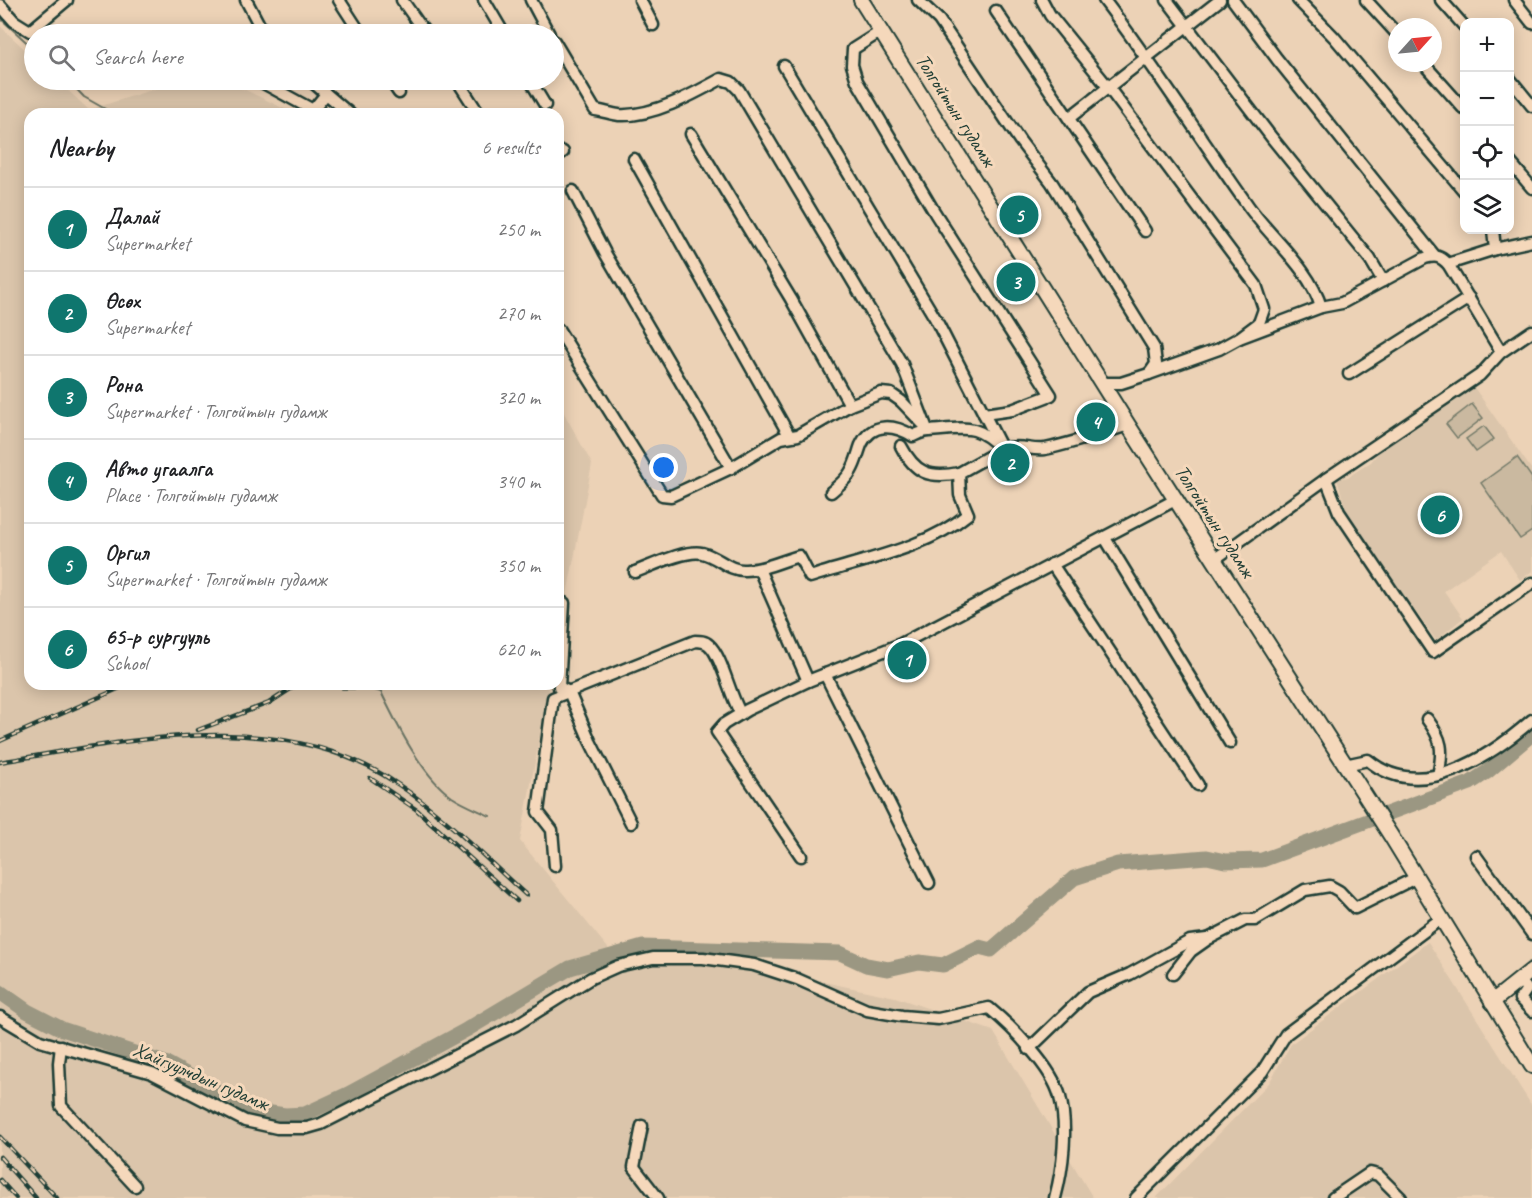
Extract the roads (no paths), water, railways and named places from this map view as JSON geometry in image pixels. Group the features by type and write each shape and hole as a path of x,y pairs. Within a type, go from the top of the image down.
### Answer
{"main road":[{"name":"Толгойтын гудамж","path":"861,0 1128,425 1417,877 1532,1066"},
{"path":"1492,1002 1526,984 1532,970"}],"street":[{"path":"42,24 66,0"},
{"path":"246,0 259,24"},
{"path":"339,0 355,24"},
{"path":"402,0 419,24"},
{"path":"484,0 498,24"},
{"path":"531,0 544,24"},
{"path":"640,0 652,25"},
{"path":"918,0 939,20 1020,141 1052,183 1117,285 1154,348 1156,364 1149,374"},
{"path":"1042,0 1050,15 1108,87 1259,291 1264,309 1259,323 1220,349 1121,383 1102,383"},
{"path":"1104,0 1147,57 1249,207 1311,283 1321,307"},
{"path":"1167,0 1272,138 1371,259 1383,281"},
{"path":"1069,118 1220,0"},
{"path":"1233,0 1277,59 1434,255"},
{"path":"1299,0 1334,37 1460,186"},
{"path":"1366,0 1388,24"},
{"path":"1441,0 1460,21"},
{"path":"1514,0 1532,23"},
{"path":"0,5 14,21 24,27"},
{"path":"996,11 1145,231"},
{"path":"880,32 853,49 852,65 857,81 934,213 1051,395 1012,410 984,414"},
{"path":"564,58 595,110 619,115 656,108 686,98 721,79 731,82 739,90 902,364 927,429"},
{"path":"784,66 935,318 1002,449"},
{"path":"1431,72 1460,105"},
{"path":"1514,85 1532,106"},
{"path":"276,90 309,108"},
{"path":"322,90 343,108"},
{"path":"463,90 475,108"},
{"path":"536,90 545,105"},
{"path":"315,108 326,93"},
{"path":"691,134 791,299 850,405"},
{"path":"634,159 712,293 789,435"},
{"path":"1514,168 1532,188"},
{"path":"573,191 605,254 732,468"},
{"path":"1493,234 1495,249"},
{"path":"1448,264 1495,249 1532,241"},
{"path":"1239,338 1321,307 1342,303 1409,264 1434,255 1442,257 1448,264 1501,352"},
{"path":"1349,374 1469,298"},
{"path":"1215,558 1326,479 1480,375 1501,352 1532,331"},
{"path":"564,339 662,495 671,496 732,468 789,435 798,435 850,405 881,393 891,394 927,429"},
{"path":"831,492 851,472 862,442 874,431 887,425 900,428 913,436 927,429 975,429 987,434 1002,449"},
{"path":"901,446 909,462 932,476 959,473 1002,449 1017,445 1041,449 1087,440 1128,425"},
{"path":"635,572 673,557 700,552 734,569 759,569 799,556 810,577 888,554 957,523 968,514 960,495 959,473"},
{"path":"1326,479 1339,512 1433,652 1532,583"},
{"path":"801,856 717,732 724,724 808,681 901,644 1177,499"},
{"path":"1105,538 1230,743"},
{"path":"1052,564 1197,785"},
{"path":"759,569 808,681"},
{"path":"555,866 552,830 538,812 553,698 702,641 709,645 715,656 741,714"},
{"path":"825,674 929,883"},
{"path":"564,690 569,692 590,741 631,823"},
{"path":"1427,719 1435,730 1443,754 1438,775"},
{"path":"1349,770 1368,760 1401,777 1421,778 1438,775 1487,754 1532,720"},
{"path":"1476,856 1532,934"},
{"path":"1173,974 1191,951 1208,939 1245,920 1256,920 1305,890 1330,886 1339,891 1355,908 1417,877"},
{"path":"1136,1198 1262,1072 1286,1034 1442,918"},
{"path":"1055,1198 1062,1173 1060,1097 1054,1081 1029,1049 1088,992 1130,974 1190,940 1208,939"},
{"name":"Хайгуулчдын гудамж","path":"0,1017 40,1041 152,1073 245,1121 277,1128 307,1128 321,1124 516,1025 591,978 618,966 652,958 684,958 754,965 772,970 867,1010 902,1016 938,1019 989,1008 1005,1021 1029,1049"},
{"path":"1526,984 1520,999 1532,1011"},
{"path":"61,1046 59,1063 61,1106 135,1186"},
{"path":"642,1126 634,1167 658,1198"},
{"path":"1333,1198 1370,1173 1378,1175 1401,1198"}],"waterway":[{"path":"0,18 24,40"},
{"path":"77,90 84,97 103,108"},
{"path":"374,690 381,692 411,749 441,788 452,797 490,816"},
{"path":"0,992 27,1011 62,1029 168,1064 251,1110 285,1115 305,1114 348,1094 466,1030 570,968 643,947 840,953 866,965 888,969 919,962 943,965 979,947 991,950 1074,878 1118,864 1207,857 1225,861 1262,860 1470,783 1487,772 1532,734"}],"railway":[{"path":"0,741 115,690"},
{"path":"198,730 269,703 289,690"},
{"path":"0,762 100,745 204,735 255,737 305,744 354,760 399,785 449,824 526,895"},
{"path":"370,778 417,810 517,901"},
{"path":"0,1137 57,1198"},
{"path":"0,1157 36,1198"},
{"path":"0,1180 16,1198"}],"place":[{"name":"Оргил","path":"1019,215"},
{"name":"Рона","path":"1016,282"},
{"name":"Авто угаалга","path":"1096,422"},
{"name":"Өсөх","path":"1010,463"},
{"name":"65-р сургууль","path":"1440,515"},
{"name":"Далай","path":"907,660"}]}
